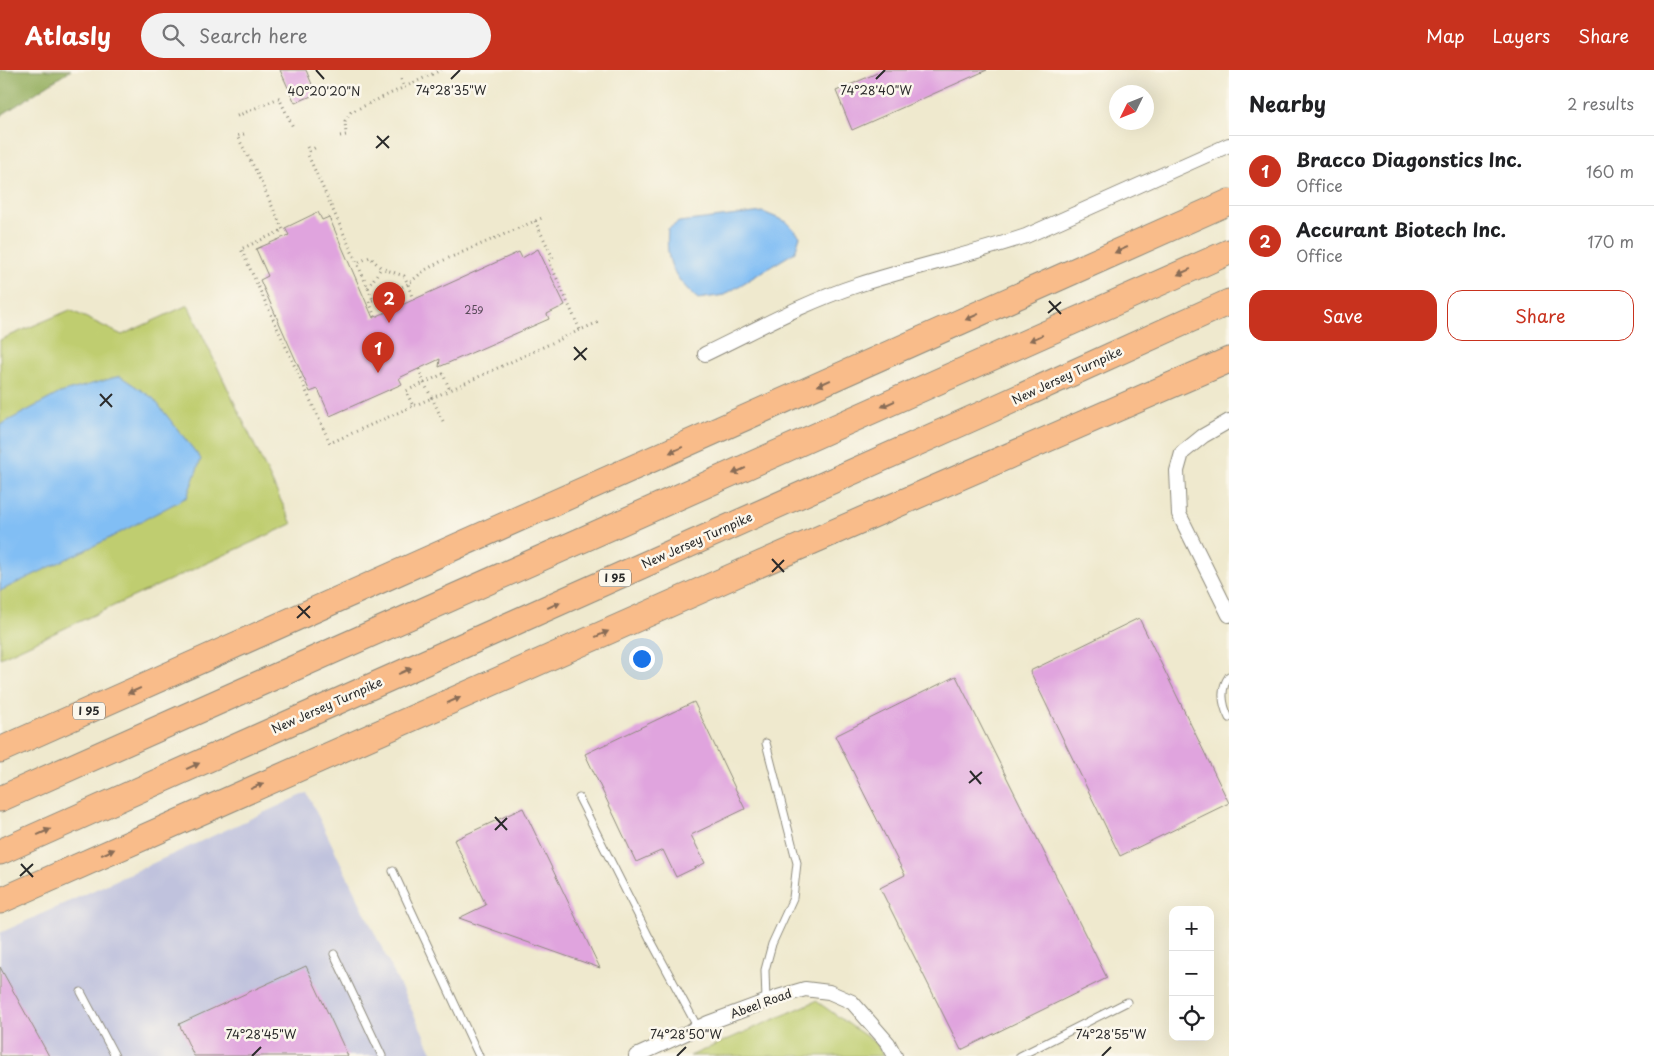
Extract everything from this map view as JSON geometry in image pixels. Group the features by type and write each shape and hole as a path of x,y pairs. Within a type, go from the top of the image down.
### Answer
{"highway":[{"name":"I 95","path":"0,750 1229,202"},
{"path":"0,799 1229,252"},
{"name":"New Jersey Turnpike","path":"0,852 1229,302"},
{"path":"0,901 731,577 1229,360"}],"street":[{"path":"705,354 817,301 857,286 991,248 1026,236 1229,145"},
{"path":"1229,421 1203,436 1182,453 1177,471 1179,514 1229,615"},
{"name":"Abeel Road","path":"636,1056 698,1028 766,1001 804,989 829,992 852,1002 888,1043 895,1056"}],"lane":[{"path":"1229,676 1222,689 1225,710 1229,718"},
{"path":"766,743 797,863 793,898 772,944 765,970 766,1001"},
{"path":"579,798 645,929 698,1028"},
{"path":"393,871 479,1056"},
{"path":"334,954 382,1056"},
{"path":"81,992 115,1056"},
{"path":"1020,1056 1127,1002"}],"path":[{"path":"340,136 346,135 345,121 351,112 441,70"},
{"path":"400,79 404,87"},
{"path":"237,116 279,98 293,127"},
{"path":"244,134 237,136 255,169 283,230 241,249 330,443 599,322"},
{"path":"309,151 318,146"},
{"path":"307,147 308,155 372,300"},
{"path":"375,317 369,301 408,284 425,270 442,261 542,218"},
{"path":"535,221 552,258 549,261 580,330"},
{"path":"357,263 370,258 381,268 404,276 413,300"},
{"path":"368,288 381,268"},
{"path":"419,369 443,421"},
{"path":"413,406 406,390 442,374 450,390"}],"shaded area":[{"path":"307,793 434,1056 0,1056 0,933"}],"green space":[{"path":"0,70 71,70 0,116"},
{"path":"188,305 292,524 0,658 0,340 70,310 122,335"},
{"path":"816,1001 877,1044 883,1056 690,1056"}],"water":[{"path":"763,212 787,222 800,236 795,252 724,295 698,299 682,283 672,268 668,251 668,229 679,222"},
{"path":"120,376 153,398 201,459 187,497 106,540 0,591 0,425 60,393"}],"building":[{"path":"280,70 306,70 316,94 295,103"},
{"path":"884,70 987,70 852,130 836,91"},
{"path":"318,212 322,220 329,217 373,318 519,252 522,258 538,249 565,305 547,314 549,319 439,367 440,359 399,378 402,384 330,416 318,389 310,392 260,280 268,276 256,249 289,235 285,228"},
{"path":"1139,618 1229,803 1120,856 1030,671"},
{"path":"956,676 1107,978 961,1050 880,888 905,875 835,736"},
{"path":"694,702 745,809 691,835 705,863 676,877 663,850 636,862 585,754"},
{"path":"523,808 600,968 459,918 486,905 454,840"},
{"path":"306,966 348,1056 194,1056 179,1024"},
{"path":"0,967 49,1056 0,1056"}],"place":[{"name":"Accurant Biotech Inc.","path":"389,323"},
{"name":"Bracco Diagonstics Inc.","path":"378,373"}]}
